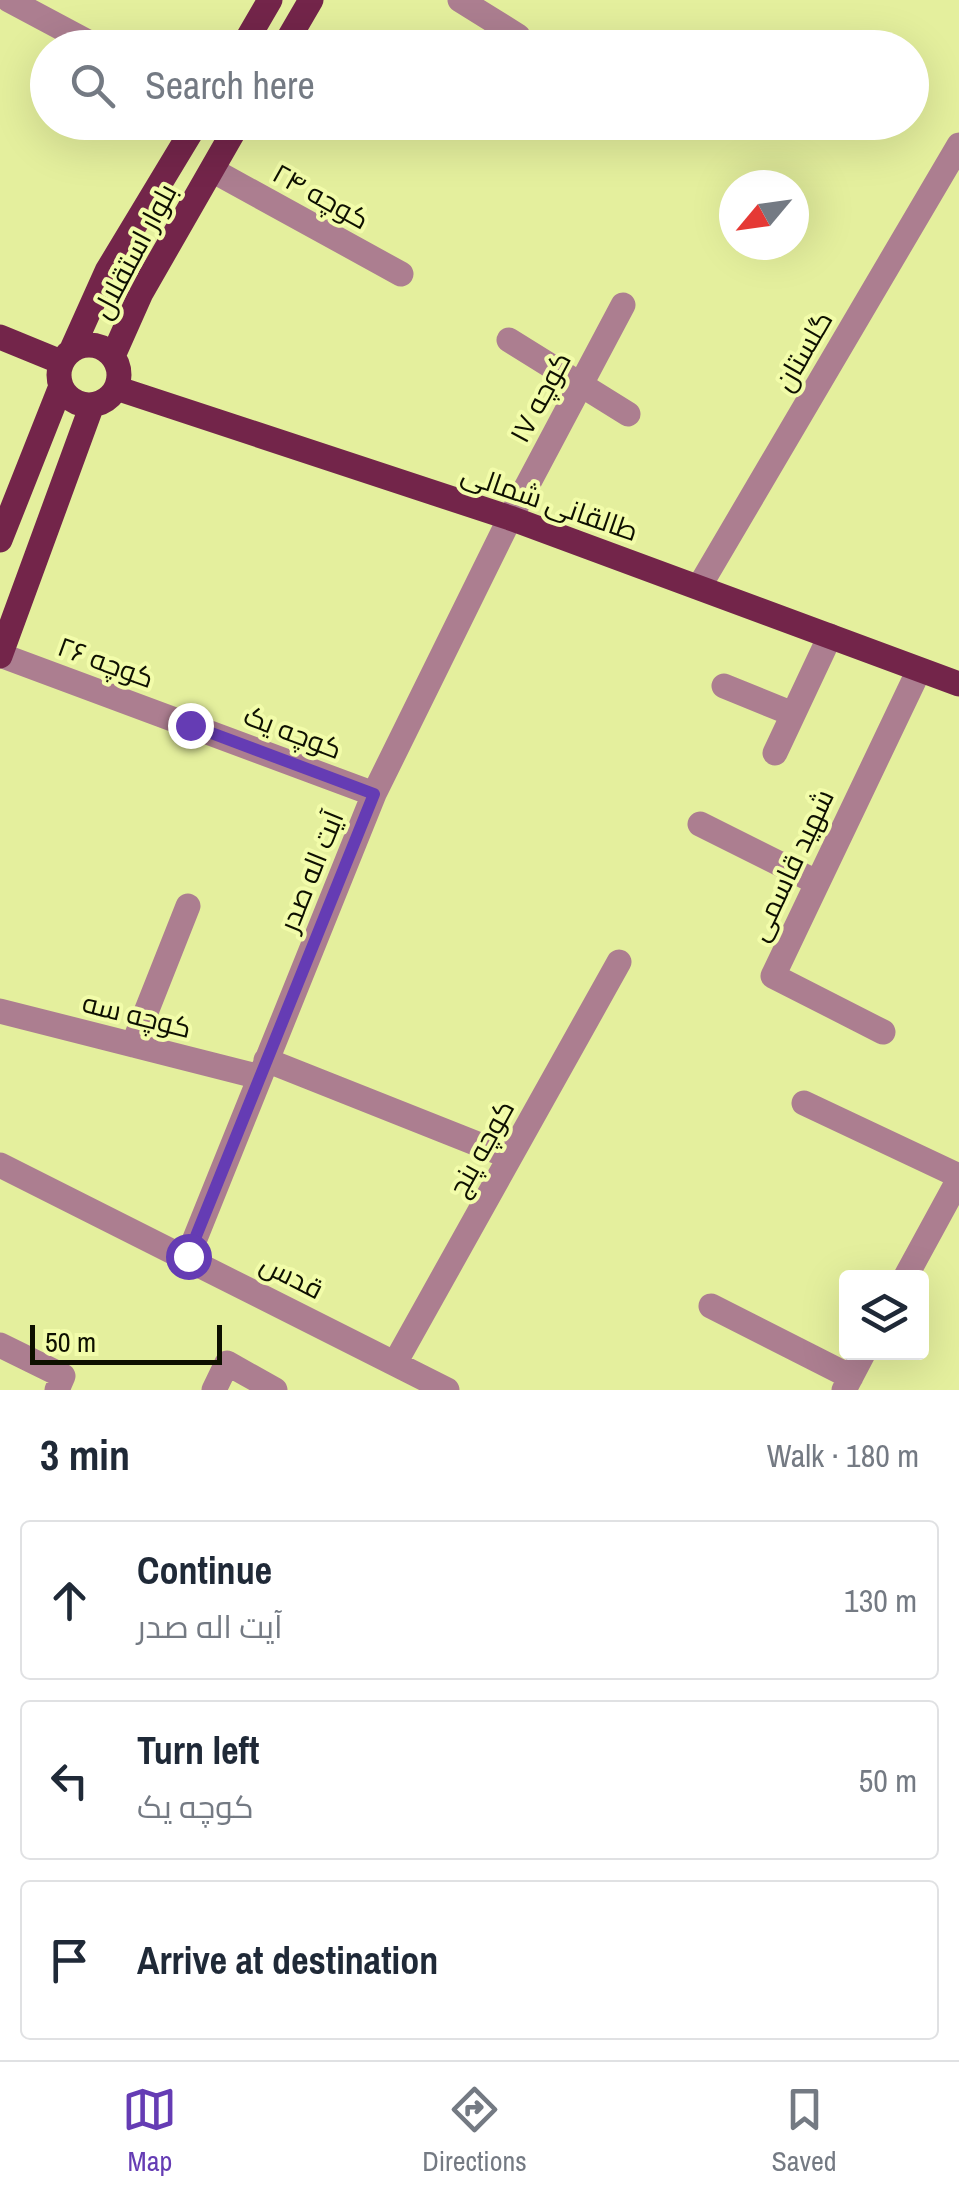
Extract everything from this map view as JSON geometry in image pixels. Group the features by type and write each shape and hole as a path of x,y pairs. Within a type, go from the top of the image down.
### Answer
{"main road":[{"path":"252,30 270,0"},
{"path":"294,30 312,0"},
{"name":"بلوار استقلال","path":"0,540 65,366 107,272 186,140"},
{"name":"بلوار استقلال","path":"113,356 141,293 230,140"},
{"path":"0,337 65,366"},
{"path":"94,344 113,356 119,377 116,388 110,396 92,405 73,400 65,366 94,344"},
{"name":"طالقانی شمالی","path":"116,388 510,518 959,684"},
{"path":"0,655 92,405"}],"street":[{"path":"9,0 65,30"},
{"path":"460,0 508,30"},
{"name":"گلستان","path":"699,587 959,145"},
{"name":"کوچه ۲۴","path":"212,170 401,274"},
{"name":"کوچه ۱۷","path":"510,518 623,306"},
{"path":"509,340 628,414"},
{"name":"آیت اله صدر","path":"188,1256 374,794 510,518"},
{"path":"775,753 830,636"},
{"name":"کوچه ۲۶","path":"0,655 190,725"},
{"name":"شهید قاسمی","path":"883,1032 773,976 919,670"},
{"path":"724,686 793,714"},
{"name":"کوچه یک","path":"190,725 374,794"},
{"path":"700,824 816,882"},
{"path":"133,1045 188,906"},
{"name":"کوچه پنج","path":"395,1364 619,962"},
{"name":"کوچه سه","path":"0,1011 133,1045 263,1069 510,1157"},
{"path":"804,1103 959,1178 909,1270"},
{"name":"قدس","path":"0,1164 447,1390"},
{"path":"711,1306 847,1383 860,1360"},
{"path":"0,1345 63,1376 57,1390"},
{"path":"214,1390 227,1363 274,1390"}],"route":[{"path":"188,1256 374,794 190,725"}]}
